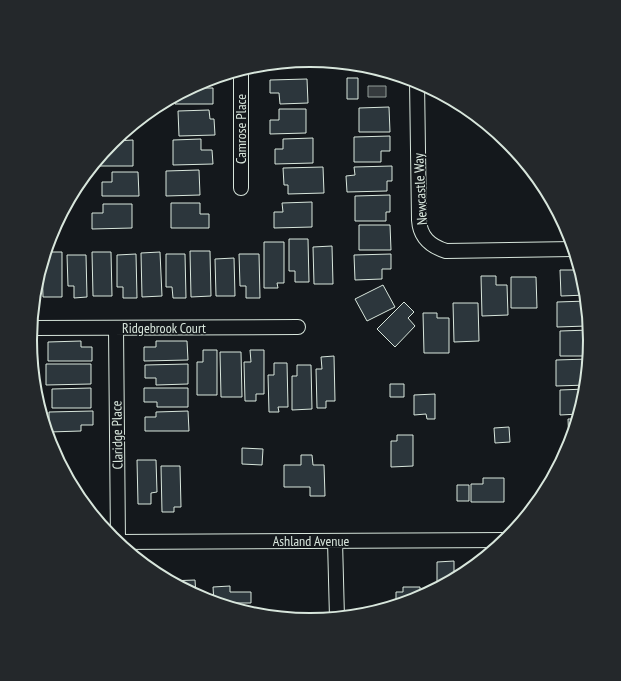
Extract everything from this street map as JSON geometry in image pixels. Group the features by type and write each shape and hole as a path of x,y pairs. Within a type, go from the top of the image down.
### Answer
{"street":[{"name":"Camrose Place","path":"241,76 241,188"},
{"name":"Newcastle Way","path":"417,89 419,220 422,234 428,242 436,248 446,251 568,249"},
{"name":"Ridgebrook Court","path":"38,328 298,327"},
{"name":"Claridge Place","path":"116,328 117,534"},
{"name":"Ashland Avenue","path":"126,542 497,540"},
{"path":"334,541 337,613"}],"shaded area":[{"path":"368,86 386,86 386,97 368,97"}],"building":[{"path":"347,78 358,78 358,99 347,99"},
{"path":"307,79 308,103 280,104 279,93 270,93 270,80"},
{"path":"206,88 213,88 213,104 175,104"},
{"path":"389,107 390,132 359,132 359,108"},
{"path":"279,109 306,109 306,133 270,134 270,120 279,120"},
{"path":"209,110 210,119 214,119 215,135 179,136 178,111"},
{"path":"390,136 390,151 381,151 381,162 354,162 354,137"},
{"path":"313,138 313,163 275,164 275,149 283,149 283,139"},
{"path":"201,139 201,150 212,150 213,164 173,165 173,140"},
{"path":"124,140 133,140 133,166 100,166 117,147"},
{"path":"392,166 392,181 387,181 387,191 347,192 346,176 355,175 354,167"},
{"path":"323,167 324,193 288,194 288,185 284,185 283,168"},
{"path":"199,170 200,195 166,196 166,171"},
{"path":"112,172 138,172 139,196 102,196 102,182 112,182"},
{"path":"390,195 390,212 386,212 386,221 355,221 355,196"},
{"path":"312,202 312,227 274,228 274,212 283,212 282,203"},
{"path":"171,203 200,203 200,214 209,214 209,228 171,228"},
{"path":"103,204 132,204 132,228 92,229 92,213 103,213"},
{"path":"359,225 390,225 391,250 359,250"},
{"path":"289,239 308,239 309,282 295,282 295,271 289,271"},
{"path":"264,242 284,242 284,283 277,283 278,288 264,288"},
{"path":"332,246 333,284 314,284 313,247"},
{"path":"190,251 210,251 211,296 191,297"},
{"path":"52,252 62,252 62,297 43,297 43,284"},
{"path":"92,252 111,252 112,296 93,296"},
{"path":"160,252 162,296 142,297 141,253"},
{"path":"136,254 137,298 123,298 123,287 117,287 117,255"},
{"path":"166,254 185,254 186,298 173,298 172,287 166,287"},
{"path":"239,254 259,254 260,298 246,298 246,286 240,286"},
{"path":"391,254 391,269 382,269 382,279 355,280 354,255"},
{"path":"67,255 86,255 87,297 74,298 74,286 68,286"},
{"path":"234,258 235,296 216,296 215,259"},
{"path":"560,270 575,270 580,295 561,296"},
{"path":"481,276 496,276 496,285 507,285 508,315 482,316"},
{"path":"511,277 536,277 537,308 511,308"},
{"path":"383,285 395,307 367,321 355,299"},
{"path":"581,301 583,326 557,327 557,302"},
{"path":"404,302 414,312 408,318 415,326 395,347 377,329"},
{"path":"453,303 478,303 479,341 454,342"},
{"path":"423,313 437,313 437,318 449,318 449,353 424,353"},
{"path":"583,330 583,356 560,356 560,331"},
{"path":"81,341 81,347 92,347 92,361 48,361 48,342"},
{"path":"156,341 187,341 188,360 144,361 144,347 156,347"},
{"path":"203,350 217,350 217,395 197,395 197,362 203,362"},
{"path":"250,350 264,350 264,394 256,394 256,401 245,401 244,362 251,362"},
{"path":"220,352 241,352 242,397 221,397"},
{"path":"334,356 335,401 326,401 326,408 317,408 316,369 322,369 321,357"},
{"path":"583,359 580,385 556,386 556,360"},
{"path":"274,363 287,363 288,407 278,407 279,412 269,412 268,375 274,375"},
{"path":"46,364 91,364 91,384 46,385"},
{"path":"188,364 188,384 156,385 156,378 145,378 145,365"},
{"path":"297,365 311,365 312,409 292,410 292,376 297,376"},
{"path":"390,384 404,384 404,397 390,397"},
{"path":"91,388 91,408 52,408 52,389"},
{"path":"144,388 188,388 188,407 157,407 157,402 144,402"},
{"path":"580,389 574,414 560,415 560,390"},
{"path":"435,394 435,419 427,419 426,414 414,415 414,395"},
{"path":"93,411 93,425 81,425 81,431 53,432 49,420 49,412"},
{"path":"188,411 189,431 145,431 145,417 156,417 156,412"},
{"path":"568,419 572,419 569,428 568,430"},
{"path":"509,427 510,442 495,443 494,428"},
{"path":"397,435 413,435 413,466 391,467 391,441 397,441"},
{"path":"242,448 263,449 262,465 242,464"},
{"path":"301,455 312,455 313,465 324,465 325,496 310,496 310,487 284,487 284,465 301,465"},
{"path":"137,460 156,460 157,492 151,493 151,504 138,504"},
{"path":"161,466 180,466 181,507 174,507 174,512 162,512"},
{"path":"483,478 504,478 504,502 471,502 471,484 483,484"},
{"path":"457,485 469,485 469,501 457,501"},
{"path":"454,561 454,573 437,583 437,562"},
{"path":"195,580 196,588 190,586 180,581"},
{"path":"230,586 230,592 251,592 251,603 234,603 214,596 213,587"},
{"path":"403,587 420,587 420,591 396,600 396,592 403,592"}]}
